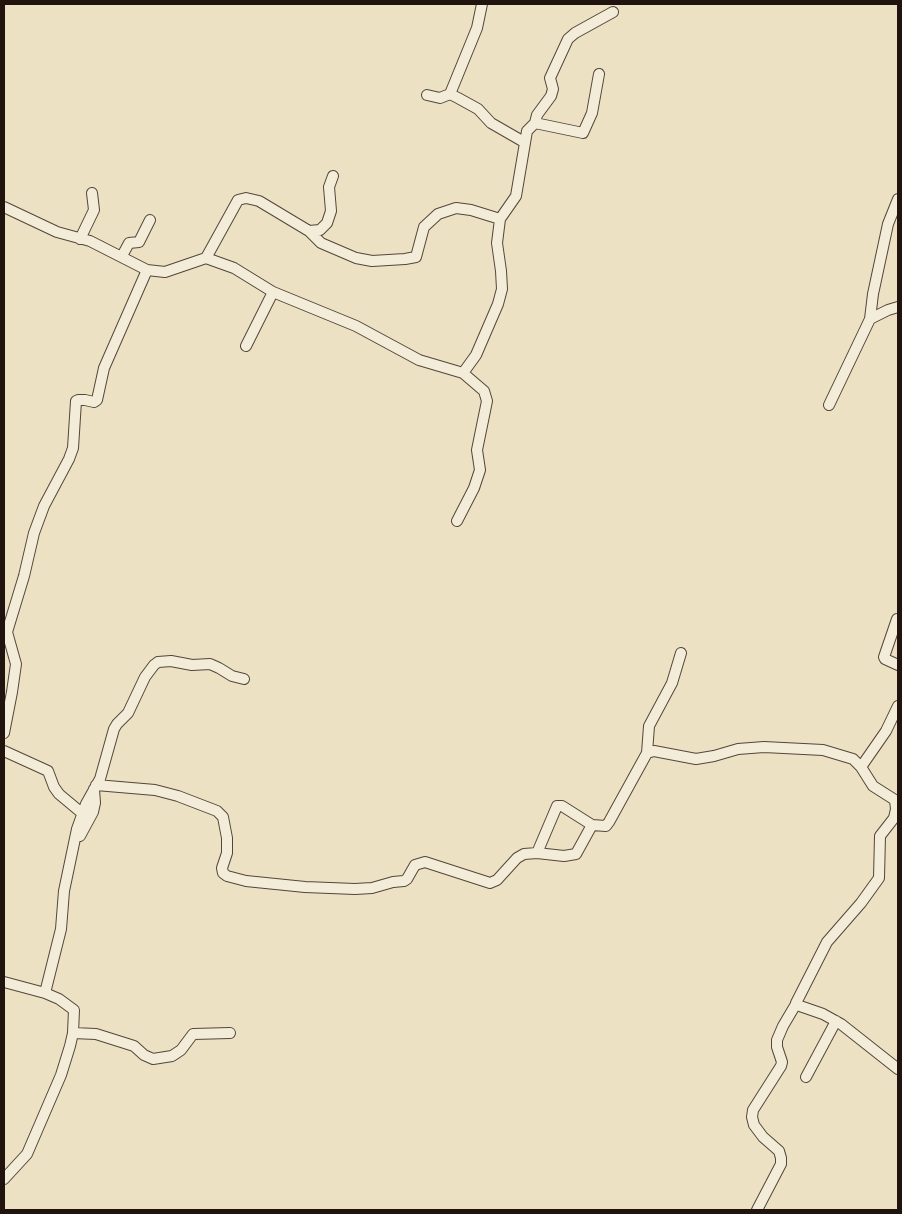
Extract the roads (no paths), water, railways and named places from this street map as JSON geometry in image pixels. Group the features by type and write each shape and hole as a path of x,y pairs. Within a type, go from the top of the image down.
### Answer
{"street":[{"path":"428,95 440,98 450,94 477,28 482,4"},
{"path":"463,373 476,355 498,304 502,289 497,243 500,219 516,196 527,131 535,123 537,115 551,96 550,78 568,39 575,33 614,12"},
{"path":"535,123 583,133 592,113 599,74"},
{"path":"450,94 478,109 491,123 524,142"},
{"path":"309,231 320,230 327,223 331,211 329,187 332,176"},
{"path":"80,239 94,210 92,193"},
{"path":"206,258 238,200 246,198 259,202 309,231 321,243 356,258 372,261 405,260 416,257 424,227 438,214 456,208 471,210 500,219"},
{"path":"829,405 870,319 873,294 888,224 898,199"},
{"path":"4,207 57,232 90,241 147,270 166,272 206,258 234,268 274,292 356,326 419,360 463,373 484,392 487,400 477,447 480,470 474,488 457,521"},
{"path":"122,256 129,242 139,242 150,220"},
{"path":"4,733 16,664 7,632 24,576 34,533 44,506 69,459 73,443 76,401 94,402 97,400 104,368 147,270"},
{"path":"246,346 274,292"},
{"path":"870,319 898,307"},
{"path":"897,619 884,657 898,665"},
{"path":"537,853 557,806 562,806 592,825 606,826 609,822 647,754 649,726 672,683 682,653"},
{"path":"45,993 61,929 64,892 83,814 100,779 114,729 128,713 144,677 158,662 171,661 192,665 210,664 232,676 244,679"},
{"path":"861,767 886,731 898,706"},
{"path":"647,754 661,751 696,759 738,749 764,747 823,750 853,759 861,767 873,786 895,800 896,803 894,818 880,836 879,878 827,942 777,1040 777,1047 782,1062 781,1066 753,1110 754,1125 780,1151 781,1158 781,1164 757,1210"},
{"path":"4,751 48,771 59,794 83,814"},
{"path":"95,787 155,790 178,796 217,811 223,817 227,838 227,853 222,865 223,873 227,876 246,881 305,887 372,888 404,881 415,864 425,862 490,883 497,880 517,858 524,854 537,853 564,856 576,854 592,825"},
{"path":"74,845 93,812 95,787"},
{"path":"4,982 45,993 59,999 74,1010 73,1033 61,1075 27,1154 4,1178"},
{"path":"796,1004 836,1020 898,1069"},
{"path":"806,1077 836,1020"},
{"path":"73,1033 96,1034 134,1046 153,1059 172,1056 181,1050 194,1034 230,1033"}]}
